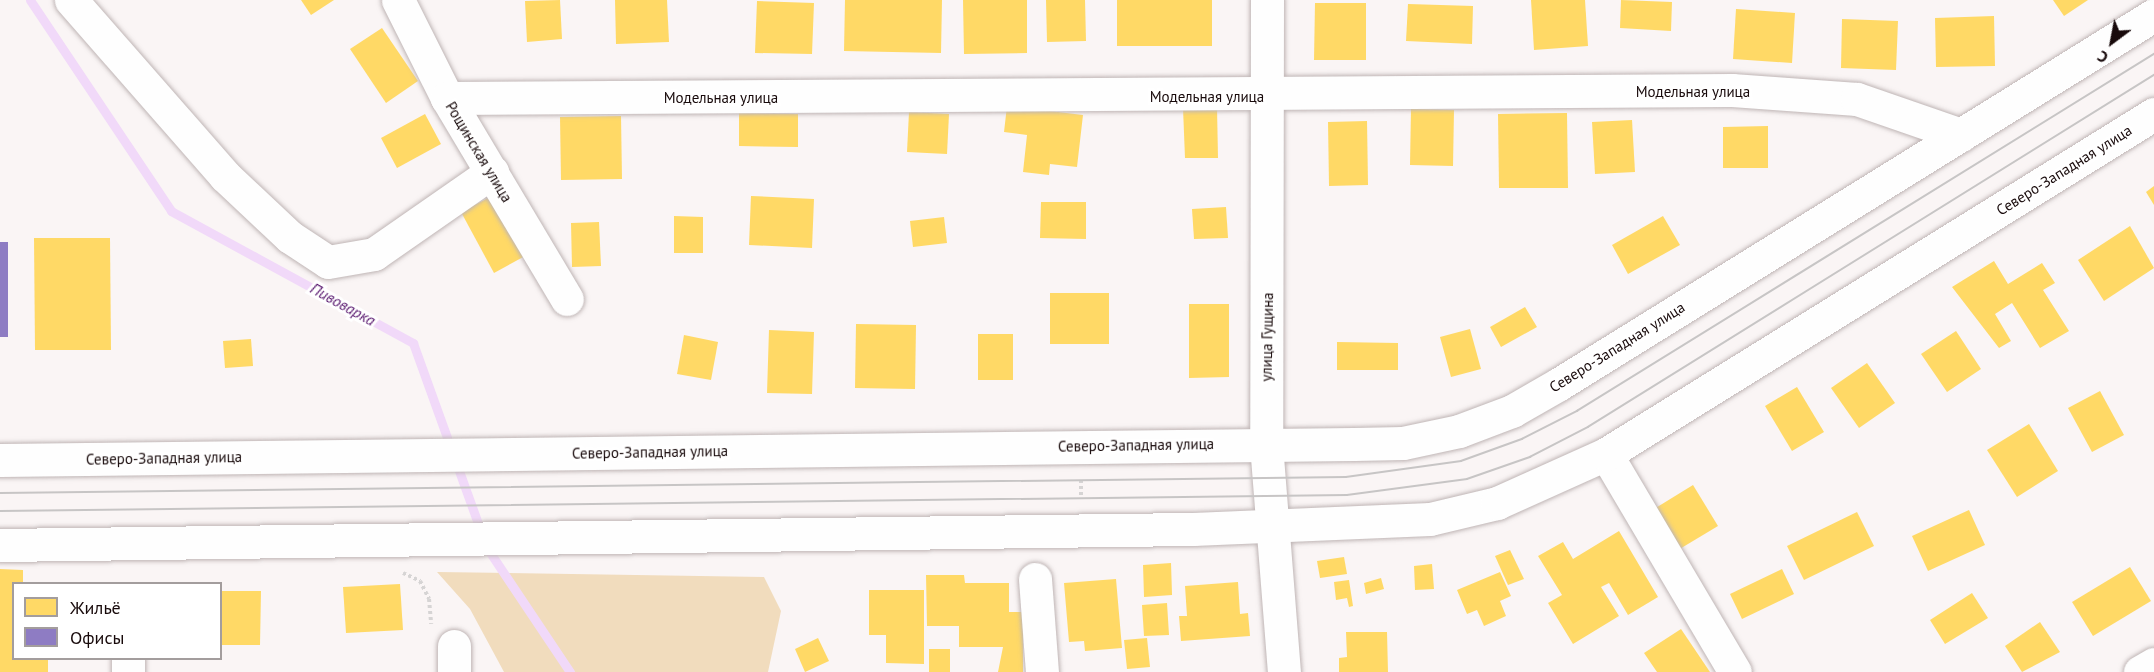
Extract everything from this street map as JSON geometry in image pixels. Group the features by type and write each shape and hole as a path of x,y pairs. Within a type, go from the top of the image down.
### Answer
{"main road":[{"path":"71,0 225,176 290,237 328,262 375,254 492,172"},
{"name":"Рощинская улица","path":"398,0 447,98 567,299"},
{"name":"улица Гущина","path":"1267,0 1269,96 1266,444 1284,672"},
{"name":"Северо-Западная улица","path":"0,460 1403,443 1459,431 1512,411 2154,15"},
{"name":"Модельная улица","path":"447,98 1269,96 1732,90 1857,99 1961,135"},
{"name":"Северо-Западная улица","path":"0,544 426,540 1274,525 1430,519 1497,503 1606,454 2154,114"},
{"path":"1606,454 1735,672"},
{"path":"1035,579 1042,672"},
{"path":"2140,672 2154,664"}],"path":[{"path":"395,570 420,581 429,599 432,629 454,659"}],"shaded area":[{"path":"437,572 764,577 781,611 768,672 504,672 470,609"}],"building: Жильё":[{"path":"301,0 334,0 311,15"},
{"path":"560,0 562,39 527,42 525,1"},
{"path":"615,0 667,0 669,42 616,44"},
{"path":"845,0 942,0 941,53 844,51"},
{"path":"963,0 1027,0 1027,53 964,54"},
{"path":"1046,0 1085,0 1086,41 1047,42"},
{"path":"1117,0 1212,0 1212,46 1117,46"},
{"path":"1531,0 1585,0 1588,46 1534,50"},
{"path":"1621,0 1672,2 1671,31 1620,28"},
{"path":"2053,0 2088,0 2064,16"},
{"path":"757,1 814,3 812,54 755,53"},
{"path":"1315,3 1366,3 1366,60 1314,60"},
{"path":"1408,4 1473,6 1472,44 1406,41"},
{"path":"1736,9 1795,13 1792,63 1733,59"},
{"path":"1994,16 1995,66 1936,67 1935,18"},
{"path":"1842,19 1898,21 1896,70 1841,68"},
{"path":"382,28 418,81 386,103 350,49"},
{"path":"1007,106 1083,115 1077,167 1050,164 1049,175 1023,172 1027,135 1004,132"},
{"path":"1217,107 1218,158 1185,158 1183,108"},
{"path":"1411,109 1454,110 1453,166 1410,165"},
{"path":"909,112 949,114 947,154 907,152"},
{"path":"739,113 798,114 798,147 739,146"},
{"path":"1567,113 1568,188 1499,188 1498,114"},
{"path":"425,114 441,144 397,168 381,138"},
{"path":"621,116 622,179 561,180 560,117"},
{"path":"1632,120 1635,172 1595,174 1592,122"},
{"path":"1367,121 1368,185 1329,186 1328,122"},
{"path":"1768,126 1768,168 1723,168 1723,127"},
{"path":"2154,186 2154,205 2146,192"},
{"path":"492,196 525,256 494,273 461,212"},
{"path":"751,196 814,199 812,248 749,245"},
{"path":"1041,202 1086,202 1086,239 1040,238"},
{"path":"1226,207 1228,238 1194,239 1192,209"},
{"path":"674,216 703,217 703,253 674,253"},
{"path":"1663,216 1680,245 1628,274 1612,245"},
{"path":"944,217 947,243 913,247 910,221"},
{"path":"599,222 601,266 572,267 571,223"},
{"path":"2130,226 2154,268 2104,301 2078,260"},
{"path":"34,238 110,238 111,350 35,350"},
{"path":"1994,261 2008,284 2042,263 2055,283 2043,290 2069,331 2040,348 2012,303 1995,314 2011,341 1999,348 1952,287"},
{"path":"1050,293 1109,293 1109,344 1050,344"},
{"path":"1189,304 1229,304 1229,377 1189,378"},
{"path":"1525,307 1537,327 1501,347 1490,327"},
{"path":"856,324 916,325 915,389 855,388"},
{"path":"1470,329 1481,369 1451,377 1440,337"},
{"path":"769,330 814,332 812,394 767,393"},
{"path":"1956,331 1981,369 1947,392 1921,354"},
{"path":"978,334 1013,334 1013,380 978,380"},
{"path":"684,335 718,342 711,380 677,374"},
{"path":"251,339 253,366 225,368 223,341"},
{"path":"1337,342 1398,343 1398,370 1337,370"},
{"path":"1867,363 1895,403 1859,428 1831,388"},
{"path":"1797,387 1824,432 1792,451 1765,406"},
{"path":"2100,391 2124,435 2092,452 2068,408"},
{"path":"2029,424 2058,471 2017,497 1987,450"},
{"path":"1693,485 1718,526 1678,550 1654,509"},
{"path":"1969,510 1985,545 1928,571 1912,536"},
{"path":"1857,512 1874,546 1804,580 1787,546"},
{"path":"1619,531 1658,597 1628,615 1609,583 1601,587 1619,616 1573,644 1548,603 1562,595 1538,556 1563,542 1573,559"},
{"path":"1510,550 1524,579 1508,585 1495,556"},
{"path":"1344,557 1347,574 1320,578 1317,561"},
{"path":"1171,563 1172,595 1144,597 1143,565"},
{"path":"1432,564 1434,589 1415,590 1414,566"},
{"path":"2130,567 2151,601 2093,636 2072,602"},
{"path":"0,569 23,570 23,582 12,582 12,660 48,660 48,672 0,672"},
{"path":"1782,569 1794,594 1742,619 1730,594"},
{"path":"1500,572 1511,596 1500,601 1506,616 1484,626 1477,610 1467,614 1457,590"},
{"path":"926,575 964,575 965,583 1009,583 1009,612 1023,612 1023,672 998,672 1003,647 959,647 959,626 927,626"},
{"path":"1381,578 1384,589 1366,594 1364,583"},
{"path":"1116,579 1122,648 1085,651 1084,641 1069,642 1064,583"},
{"path":"1349,580 1353,606 1349,607 1347,598 1336,600 1334,582"},
{"path":"1238,582 1240,614 1248,613 1250,636 1181,641 1179,616 1187,616 1185,586"},
{"path":"400,584 403,630 346,633 343,587"},
{"path":"869,590 924,590 924,664 886,663 886,635 869,635"},
{"path":"222,591 261,591 260,645 222,645"},
{"path":"1972,593 1988,618 1945,644 1930,620"},
{"path":"1167,603 1169,635 1144,636 1142,605"},
{"path":"2040,622 2060,652 2022,672 2005,646"},
{"path":"1681,629 1710,672 1657,672 1644,653"},
{"path":"1346,632 1387,632 1388,672 1339,672 1339,658 1347,657"},
{"path":"818,638 829,661 805,672 795,649"},
{"path":"1147,638 1150,667 1127,669 1124,640"},
{"path":"929,649 950,649 950,672 929,672"}],"building: Офисы":[{"path":"0,242 8,242 8,337 0,337"}],"waterway":[{"name":"Пивоварка","path":"30,0 171,211 413,343 481,532"},
{"name":"Пивоварка","path":"485,545 570,672"}],"tram line":[{"path":"0,493 1346,477 1461,461 1522,439 1577,411 2154,54"},
{"path":"0,511 1347,495 1467,479 1530,457 1588,427 2154,75"}]}
